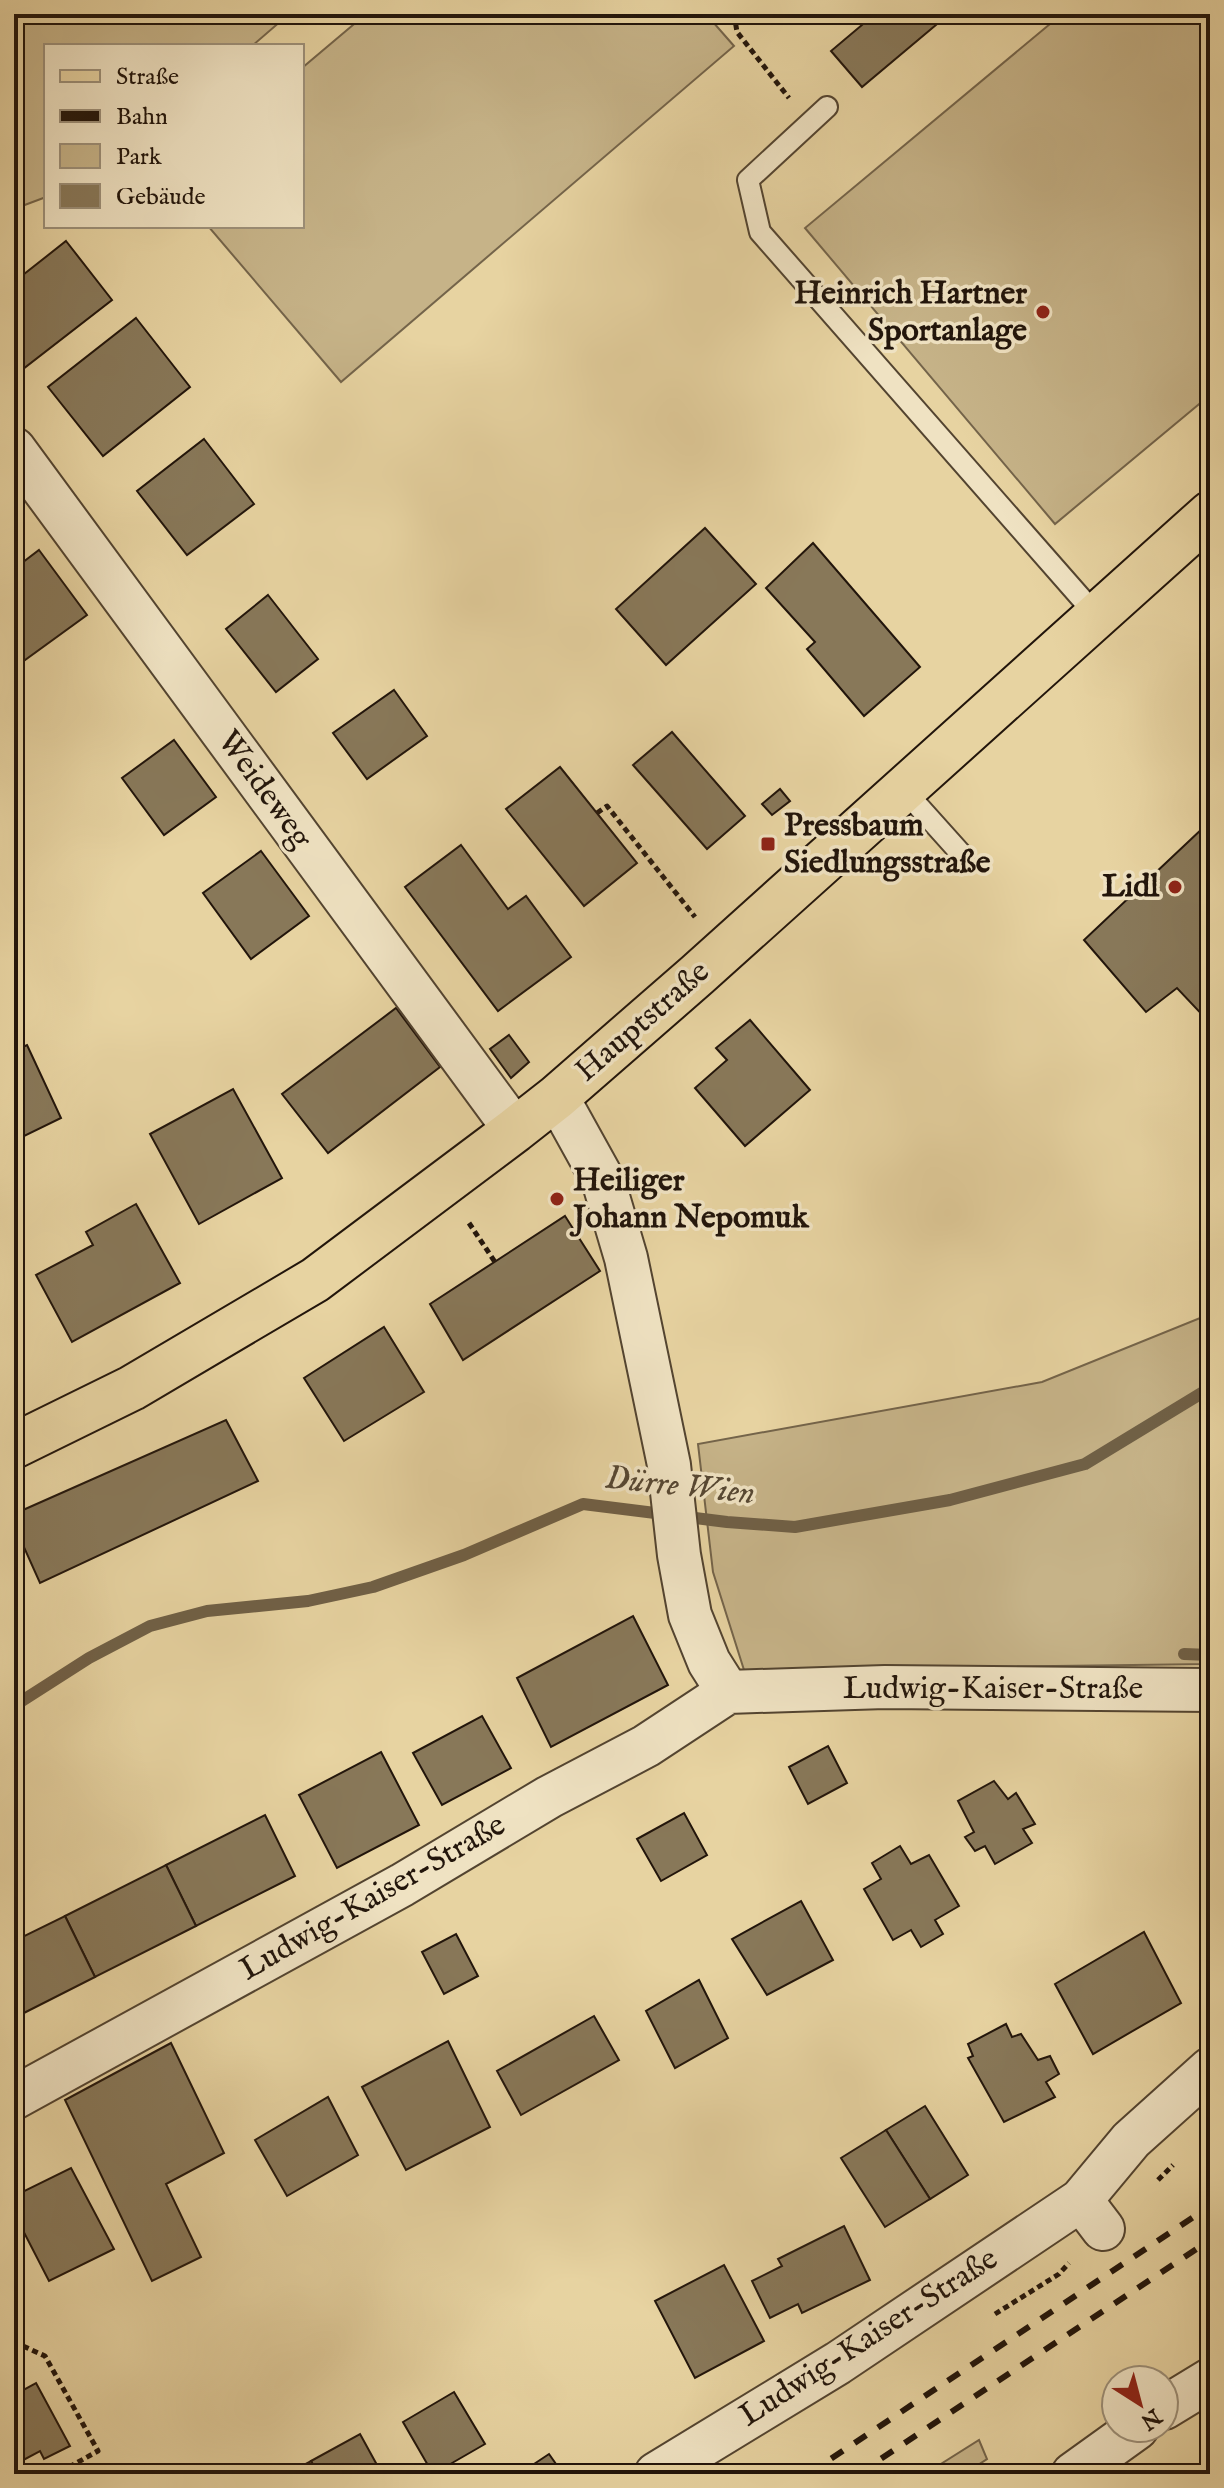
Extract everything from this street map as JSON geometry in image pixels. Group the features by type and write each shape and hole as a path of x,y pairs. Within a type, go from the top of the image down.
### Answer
{"main road":[{"name":"Hauptstraße","path":"14,1446 132,1388 315,1280 515,1130 723,952 1210,514"}],"street":[{"name":"Weideweg","path":"14,449 515,1130"},
{"path":"557,1097 603,1180 626,1258 669,1465 679,1555 690,1615 709,1662 728,1692"},
{"name":"Ludwig-Kaiser-Straße","path":"14,2098 402,1885 549,1797 646,1746 728,1692 885,1687 1210,1690"},
{"name":"Ludwig-Kaiser-Straße","path":"656,2474 1092,2214 1131,2140 1210,2069"},
{"path":"1180,2399 1209,2384"},
{"path":"1073,2474 1115,2444"}],"lane":[{"path":"827,107 748,180 760,232 1096,615"},
{"path":"903,789 964,857"}],"path":[{"path":"734,14 737,32 809,124"},
{"path":"597,813 607,806 723,952"},
{"path":"469,1223 495,1262"},
{"path":"14,2342 45,2356 98,2451 71,2466 76,2474"}],"green space":[{"path":"14,14 289,14 254,44 44,44 44,198 14,209"},
{"path":"366,14 706,14 734,46 341,382 210,228 304,228 304,66"},
{"name":"Heinrich Hartner Sportanlage","path":"1062,14 1210,14 1210,395 1055,524 805,228"},
{"path":"1210,1314 1210,1664 744,1670 713,1572 698,1444 1042,1382"},
{"path":"979,2440 987,2459 964,2474 925,2474"}],"building":[{"path":"875,14 949,14 862,87 831,51"},
{"path":"66,241 112,300 23,369 14,358 14,282"},
{"path":"136,318 190,387 103,456 48,387"},
{"path":"204,439 254,504 187,555 137,491"},
{"path":"705,528 756,584 666,665 616,609"},
{"path":"813,543 920,667 864,716 807,649 815,642 766,588"},
{"path":"39,550 87,615 14,668 14,569"},
{"path":"268,595 318,659 276,692 226,629"},
{"path":"394,690 427,736 367,779 333,733"},
{"path":"672,732 745,816 707,849 633,765"},
{"path":"174,740 216,797 164,835 122,778"},
{"path":"560,767 637,863 584,906 506,809"},
{"path":"780,789 790,801 772,815 762,804"},
{"name":"Lidl","path":"1204,827 1210,834 1210,1023 1177,988 1146,1012 1084,940"},
{"path":"461,845 508,909 526,896 571,957 498,1011 405,887"},
{"path":"261,851 309,916 251,959 203,893"},
{"path":"396,1008 440,1067 328,1153 282,1094"},
{"path":"750,1020 810,1090 745,1146 695,1088 727,1060 716,1048"},
{"path":"509,1035 529,1062 511,1078 490,1049"},
{"path":"27,1045 61,1118 14,1141 14,1051"},
{"path":"233,1089 282,1178 199,1224 150,1134"},
{"path":"136,1204 180,1283 72,1342 36,1275 93,1245 86,1232"},
{"path":"565,1216 600,1271 463,1360 430,1304"},
{"path":"384,1327 424,1392 344,1441 304,1378"},
{"path":"226,1420 258,1481 40,1583 14,1525 14,1514"},
{"path":"633,1616 668,1685 551,1747 517,1678"},
{"path":"482,1716 511,1768 442,1805 413,1753"},
{"path":"828,1746 847,1783 808,1804 789,1767"},
{"path":"381,1752 419,1825 337,1868 299,1795"},
{"path":"994,1781 1008,1799 1016,1793 1035,1824 1023,1829 1032,1843 995,1864 985,1846 975,1851 965,1837 974,1832 958,1801"},
{"path":"684,1813 707,1855 661,1881 637,1839"},
{"path":"265,1815 295,1876 196,1926 166,1865"},
{"path":"900,1846 911,1864 929,1855 959,1906 935,1920 943,1934 921,1947 911,1930 893,1940 864,1889 881,1879 872,1863"},
{"path":"166,1865 196,1926 95,1977 65,1916"},
{"path":"801,1901 833,1960 767,1995 732,1939"},
{"path":"65,1916 95,1977 14,2018 14,1941"},
{"path":"1144,1932 1181,2003 1093,2054 1055,1984"},
{"path":"456,1934 478,1976 444,1994 422,1952"},
{"path":"699,1980 728,2038 675,2068 646,2011"},
{"path":"594,2016 619,2060 521,2115 497,2071"},
{"path":"1006,2024 1012,2037 1021,2034 1038,2060 1050,2056 1059,2074 1046,2082 1055,2097 1004,2122 968,2058 973,2056 968,2044"},
{"path":"448,2041 490,2127 406,2170 362,2087"},
{"path":"171,2043 224,2153 166,2184 201,2257 152,2281 65,2100"},
{"path":"328,2097 358,2155 287,2196 255,2140"},
{"path":"925,2106 968,2175 930,2199 886,2130"},
{"path":"886,2130 930,2199 885,2227 841,2158"},
{"path":"71,2168 114,2249 49,2281 14,2213 14,2196"},
{"path":"844,2226 870,2280 802,2313 798,2304 770,2318 752,2281 782,2266 778,2259"},
{"path":"724,2265 764,2341 695,2378 655,2301"},
{"path":"36,2383 70,2446 44,2459 40,2451 14,2465 14,2395"},
{"path":"454,2392 485,2444 433,2474 403,2422"},
{"path":"360,2434 382,2474 318,2474 311,2461"},
{"path":"549,2454 563,2474 519,2474"},
{"path":"311,2461 318,2474 287,2474"}],"waterway":[{"name":"Dürre Wien","path":"14,1706 89,1658 150,1626 207,1611 308,1601 373,1587 464,1555 583,1504 795,1527 950,1500 1085,1464 1210,1388"},
{"path":"1184,1654 1210,1655"}],"railway":[{"path":"808,2474 1210,2206"},
{"path":"858,2474 1210,2240"}],"place":[{"name":"Heinrich Hartner Sportanlage","path":"1043,312"},
{"name":"Pressbaum Siedlungsstraße","path":"768,844"},
{"name":"Lidl","path":"1175,887"},
{"name":"Heiliger Johann Nepomuk","path":"557,1199"}]}
